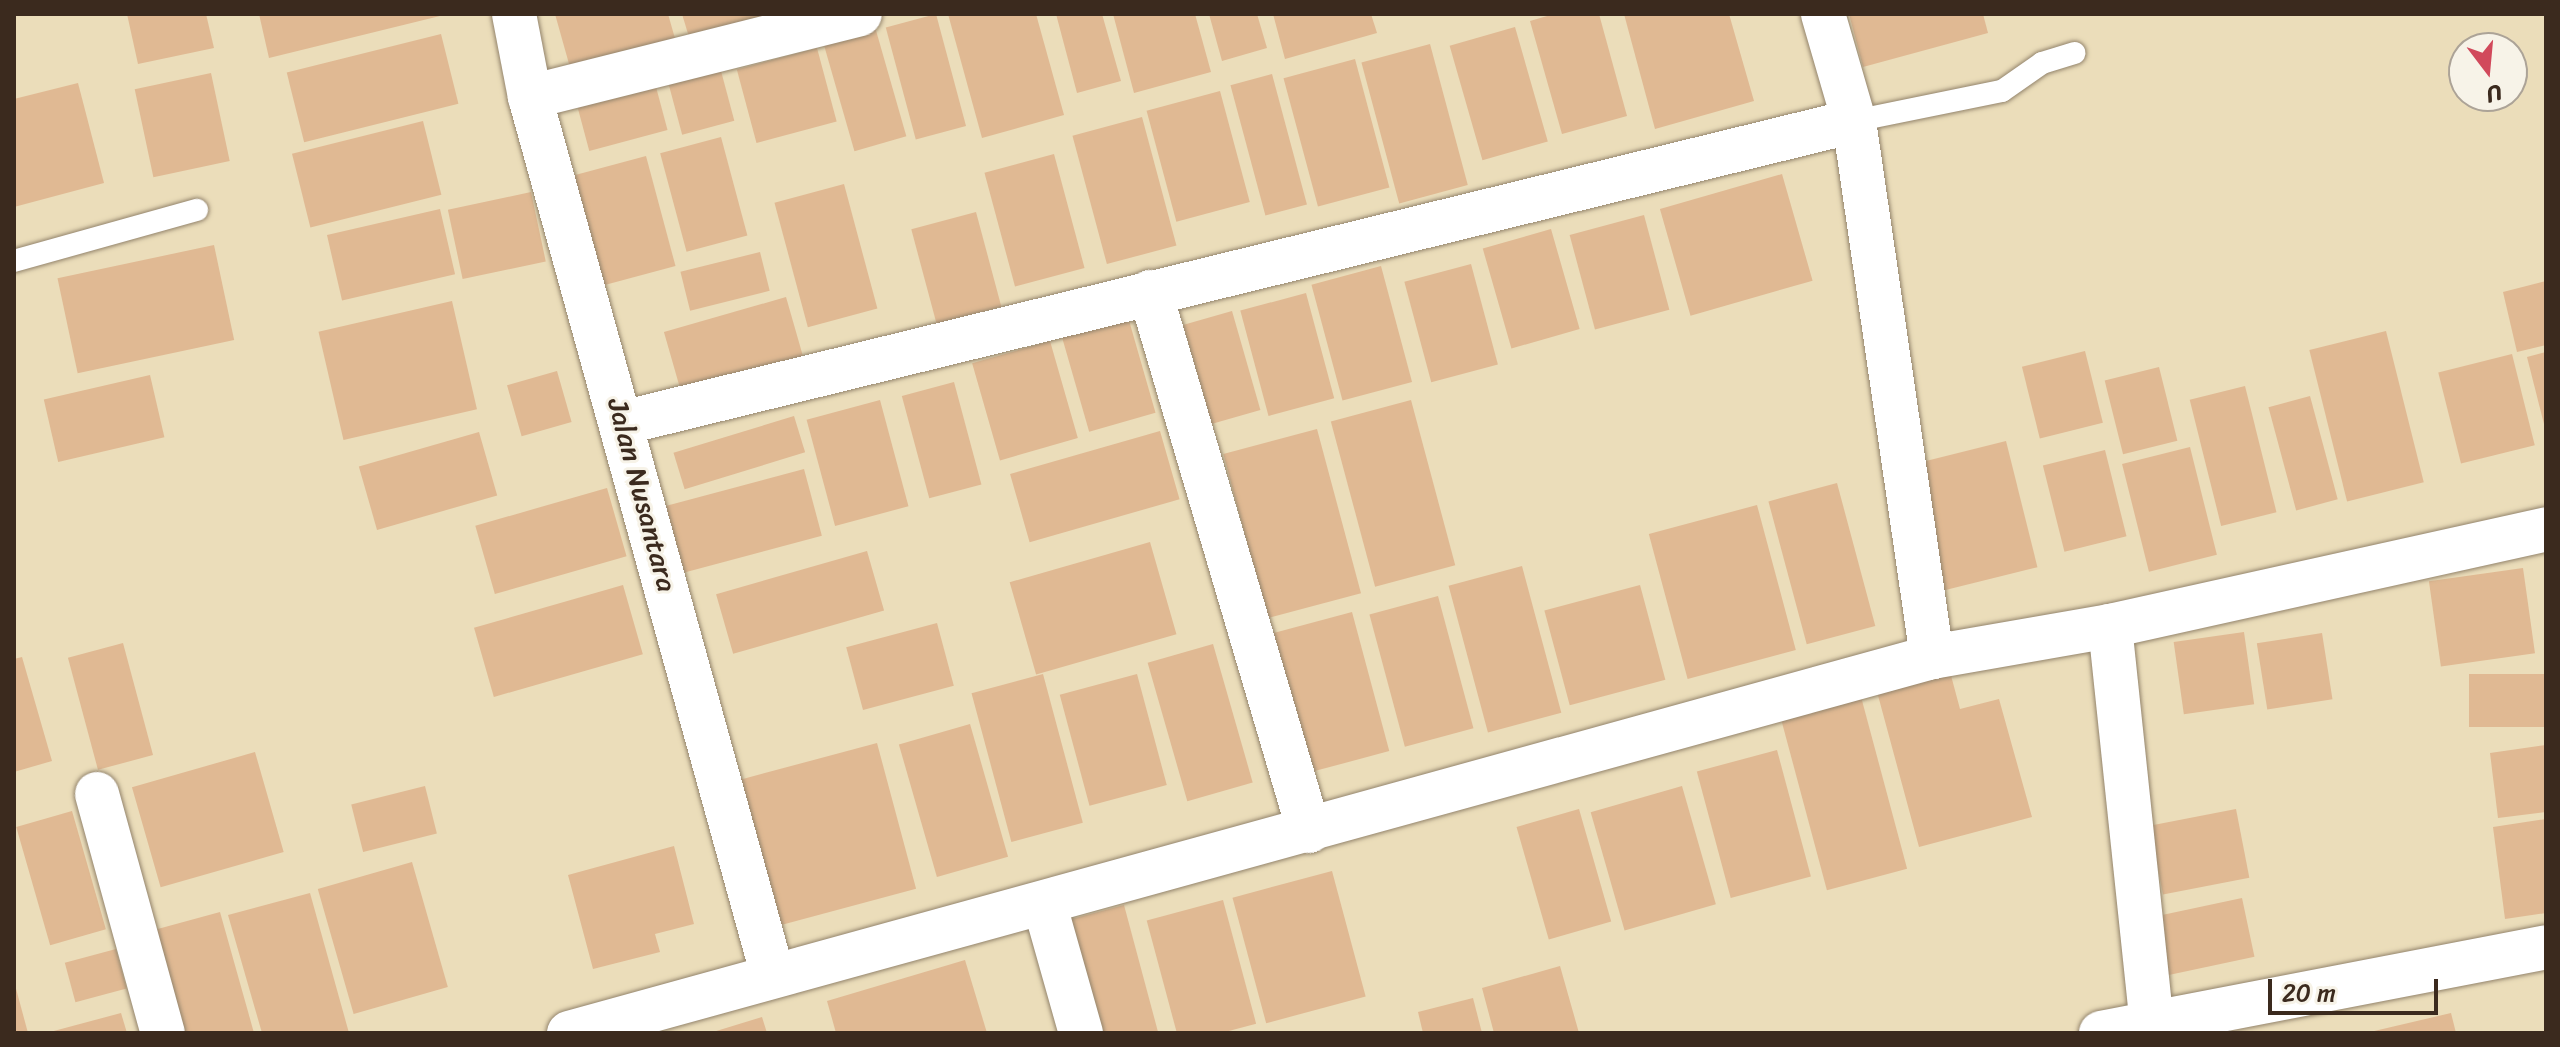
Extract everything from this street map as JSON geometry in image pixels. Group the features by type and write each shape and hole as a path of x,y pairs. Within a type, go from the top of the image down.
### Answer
{"street":[{"name":"Jalan Nusantara","path":"514,14 530,97 773,976"},
{"path":"530,97 860,14"},
{"path":"1823,14 1854,121 1932,657"},
{"path":"622,423 1854,121"},
{"path":"1150,292 1309,831"},
{"path":"587,1031 773,976 1045,906 1932,657 2110,626 2546,529"},
{"path":"2110,626 2152,1026"},
{"path":"97,794 163,1033"},
{"path":"1045,906 1081,1033"},
{"path":"2101,1033 2152,1026 2546,947"}],"lane":[{"path":"1854,121 2002,91 2042,63 2074,53"},
{"path":"14,261 197,210"}],"building":[{"path":"127,14 206,14 214,48 138,64"},
{"path":"259,14 444,14 444,15 269,58"},
{"path":"555,14 668,14 676,42 571,71"},
{"path":"682,14 769,14 769,15 689,37"},
{"path":"936,14 966,126 916,140 886,27"},
{"path":"948,14 1036,14 1064,115 982,138"},
{"path":"1056,14 1102,14 1121,81 1077,93"},
{"path":"1113,14 1195,14 1211,72 1134,93"},
{"path":"1209,14 1257,14 1267,48 1222,61"},
{"path":"1273,14 1371,14 1377,33 1285,59"},
{"path":"1554,14 1599,14 1627,116 1562,134 1530,21"},
{"path":"1624,14 1729,14 1754,101 1655,129"},
{"path":"1849,14 1983,14 1988,33 1863,67"},
{"path":"873,20 906,136 854,151 821,35"},
{"path":"1515,27 1548,141 1482,160 1450,46"},
{"path":"441,34 458,104 304,142 287,72"},
{"path":"1430,44 1468,185 1399,203 1361,62"},
{"path":"817,48 837,121 756,143 737,69"},
{"path":"717,56 734,121 682,135 665,70"},
{"path":"1355,59 1389,187 1318,207 1284,78"},
{"path":"652,72 668,130 589,151 574,93"},
{"path":"211,73 230,161 153,177 135,89"},
{"path":"1272,74 1307,204 1265,216 1230,85"},
{"path":"78,83 104,183 14,207 14,99"},
{"path":"1220,91 1250,202 1176,222 1147,111"},
{"path":"1142,117 1176,245 1107,264 1072,136"},
{"path":"423,121 441,195 310,227 292,154"},
{"path":"721,137 747,236 687,252 660,153"},
{"path":"1054,154 1085,268 1015,287 984,173"},
{"path":"646,156 676,266 599,287 570,176"},
{"path":"1782,174 1813,281 1691,316 1660,209"},
{"path":"844,184 877,309 808,327 774,203"},
{"path":"531,192 546,261 463,279 448,210"},
{"path":"440,209 455,274 342,300 327,235"},
{"path":"976,212 1001,307 937,324 911,229"},
{"path":"1644,215 1669,310 1595,330 1570,235"},
{"path":"1551,229 1580,329 1511,349 1483,249"},
{"path":"214,245 234,340 78,373 57,278"},
{"path":"760,252 770,291 690,311 680,272"},
{"path":"1471,264 1498,364 1431,382 1404,282"},
{"path":"1381,266 1412,382 1343,401 1311,285"},
{"path":"2546,281 2546,345 2517,352 2503,292"},
{"path":"1306,293 1334,398 1269,416 1240,311"},
{"path":"786,297 806,365 683,400 664,332"},
{"path":"452,301 477,409 343,440 319,332"},
{"path":"1126,310 1155,413 1089,432 1060,329"},
{"path":"1232,311 1260,410 1211,424 1183,325"},
{"path":"2386,331 2424,482 2347,501 2309,350"},
{"path":"1050,341 1078,438 1000,460 972,363"},
{"path":"2085,351 2103,423 2040,439 2022,367"},
{"path":"2546,352 2546,428 2545,428 2527,357"},
{"path":"2512,354 2535,445 2461,464 2438,372"},
{"path":"2159,367 2177,441 2123,454 2105,381"},
{"path":"557,371 572,422 522,436 507,385"},
{"path":"150,375 164,437 58,462 44,400"},
{"path":"954,382 981,484 929,498 902,396"},
{"path":"2245,386 2276,512 2221,526 2190,400"},
{"path":"2310,396 2338,499 2296,510 2268,407"},
{"path":"880,400 908,506 835,526 807,420"},
{"path":"1411,400 1455,565 1375,587 1331,421"},
{"path":"794,416 805,452 685,489 674,453"},
{"path":"1317,429 1361,593 1267,618 1223,454"},
{"path":"1160,431 1180,499 1030,542 1010,474"},
{"path":"479,432 497,495 377,530 359,466"},
{"path":"2006,441 2037,567 1939,592 1908,465"},
{"path":"2190,447 2217,555 2149,572 2122,464"},
{"path":"2105,450 2127,536 2064,552 2043,465"},
{"path":"804,469 822,536 679,574 661,507"},
{"path":"1837,483 1875,626 1807,644 1768,501"},
{"path":"607,488 627,556 495,594 475,526"},
{"path":"1757,505 1796,650 1688,679 1649,534"},
{"path":"1150,542 1176,634 1036,675 1010,582"},
{"path":"867,551 884,611 733,654 716,594"},
{"path":"1522,566 1561,713 1488,732 1449,586"},
{"path":"2523,568 2535,653 2441,666 2429,581"},
{"path":"623,585 643,654 494,697 474,628"},
{"path":"1640,585 1665,680 1570,705 1544,611"},
{"path":"1438,596 1473,728 1405,747 1369,614"},
{"path":"1352,612 1389,751 1307,773 1270,634"},
{"path":"937,623 954,686 863,710 846,647"},
{"path":"2244,632 2254,704 2184,714 2174,642"},
{"path":"2322,633 2332,699 2267,709 2257,643"},
{"path":"123,643 153,755 98,770 68,658"},
{"path":"1213,644 1253,782 1187,801 1148,663"},
{"path":"22,657 52,761 14,772 14,659"},
{"path":"1949,668 1960,709 1999,699 2032,817 1919,847 1876,688"},
{"path":"1043,674 1083,823 1011,842 972,693"},
{"path":"1137,674 1167,785 1089,806 1060,695"},
{"path":"2469,674 2546,674 2546,727 2469,727"},
{"path":"1860,693 1907,869 1827,890 1780,714"},
{"path":"970,724 1008,857 937,877 899,744"},
{"path":"877,743 916,889 765,929 726,783"},
{"path":"2546,745 2546,812 2498,818 2490,753"},
{"path":"1777,750 1811,877 1731,898 1697,771"},
{"path":"255,752 284,852 161,887 132,787"},
{"path":"425,786 437,834 363,852 351,804"},
{"path":"1682,786 1716,904 1625,930 1591,812"},
{"path":"1579,809 1611,921 1549,939 1517,827"},
{"path":"2236,809 2249,878 2163,895 2150,826"},
{"path":"72,811 106,929 50,945 16,827"},
{"path":"2546,819 2546,913 2505,919 2493,827"},
{"path":"674,846 694,924 655,934 660,952 593,969 568,875"},
{"path":"412,862 448,987 354,1014 318,889"},
{"path":"1332,871 1366,997 1266,1023 1233,898"},
{"path":"310,893 349,1033 262,1033 228,915"},
{"path":"2242,898 2254,957 2166,975 2154,917"},
{"path":"1223,900 1256,1024 1221,1033 1177,1033 1147,920"},
{"path":"1124,905 1158,1033 1095,1033 1065,921"},
{"path":"220,912 254,1033 171,1033 143,933"},
{"path":"116,949 127,989 75,1002 65,963"},
{"path":"965,960 987,1033 836,1033 827,1001"},
{"path":"1560,966 1579,1033 1494,1033 1482,988"},
{"path":"15,985 28,1033 14,1033"},
{"path":"1473,998 1482,1033 1423,1033 1418,1012"},
{"path":"121,1013 127,1033 50,1033 50,1032"},
{"path":"2451,1013 2456,1033 2370,1033 2370,1032"},
{"path":"762,1017 767,1033 713,1033 713,1032"}]}
